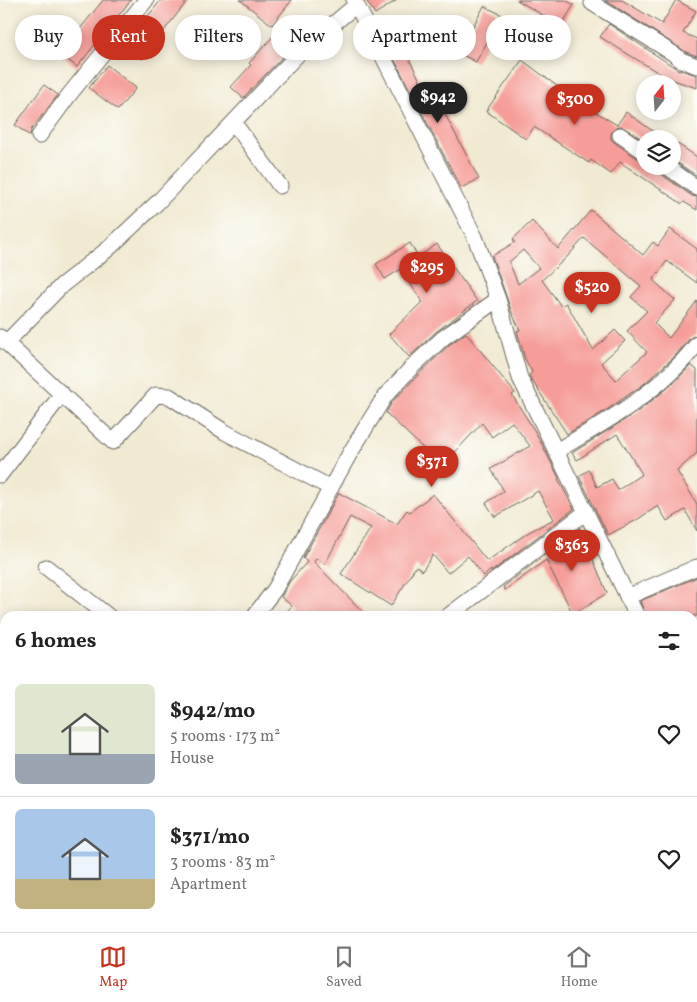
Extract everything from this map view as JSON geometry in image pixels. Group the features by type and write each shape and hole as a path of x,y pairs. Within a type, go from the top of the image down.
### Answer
{"street":[{"path":"40,136 69,95 146,0"},
{"path":"590,1 681,60 697,66"},
{"path":"331,488 225,432 169,396 156,395 113,442 3,340 62,285 108,249 158,202 300,52 355,2 475,237 498,299 520,378 634,611"},
{"path":"234,123 280,186"},
{"path":"620,135 636,146"},
{"path":"679,175 697,188"},
{"path":"258,611 275,589 385,396 443,338 498,299"},
{"path":"556,451 605,423 653,389 695,350"},
{"path":"0,475 62,394"},
{"path":"455,611 586,512"},
{"path":"46,567 102,611"},
{"path":"627,597 697,567"}],"building":[{"path":"103,0 131,0 119,15 92,15 92,48 77,67 68,60 82,60 82,26"},
{"path":"161,0 188,0 165,30 165,15 149,15"},
{"path":"240,0 292,0 280,15 271,15 271,24"},
{"path":"366,0 397,0 375,14"},
{"path":"517,0 565,0 574,5 568,15 542,15"},
{"path":"605,0 622,0 662,24 676,0 696,11 683,33 697,39 697,56 686,52"},
{"path":"484,6 502,15 486,15 486,44 476,62 472,60 476,60 476,21"},
{"path":"609,24 677,69 697,75 697,88 681,83 681,75 662,75 600,37"},
{"path":"271,39 271,60 280,60 243,98 231,87 251,65 249,63 252,60 261,60 261,50"},
{"path":"395,60 410,60 430,100 436,97 479,179 461,188"},
{"path":"522,60 560,90 617,125 626,112 651,130 636,130 636,135 621,126 616,127 611,134 611,139 636,157 636,173 620,162 611,174 591,160 589,163 534,127 526,139 486,111"},
{"path":"107,65 136,88 118,110 89,88"},
{"path":"44,85 58,95 31,130 30,136 15,125"},
{"path":"681,146 697,157 697,176 681,165"},
{"path":"639,175 662,175 692,196 697,197 697,210 684,202 682,204"},
{"path":"591,210 643,255 653,242 658,246 670,229 697,249 697,283 667,261 653,280 675,300 654,323 669,338 697,301 697,335 690,338 676,355 644,384 567,434 529,376 532,372 525,359 517,331 520,330 492,256 515,242 513,239 532,221 558,249","holes":["584,238 641,286 631,297 647,311 627,331 647,352 616,380 601,363 625,341 615,330 593,350 566,303 561,306 542,280","523,250 539,268 518,284 509,262"]},
{"path":"410,243 418,257 437,244 477,301 437,331 409,357 389,334 422,302 401,269 385,279 376,264"},
{"path":"466,333 515,393 512,395 536,433 574,509 484,576 468,556 448,573 433,555 422,571 416,566 391,606 341,574 371,528 350,517 325,564 316,558 314,562 362,611 287,611 292,606 281,597 290,581 307,562 303,558 339,493 397,524 407,510 410,512 433,494 487,561 529,532 554,519 538,491 495,517 486,503 504,491 491,469 530,446 512,422 492,437 482,423 442,466 386,413 392,402 449,345"},
{"path":"691,365 697,370 697,453 677,471 697,504 697,531 685,510 667,521 658,506 608,535 579,476 589,470 597,487 612,479 618,490 642,474 617,434 577,460 572,453 637,412 673,384"},
{"path":"580,528 607,593 578,611 572,611 546,560 505,590 503,587"},
{"path":"697,577 697,611 644,611 640,601"}]}
